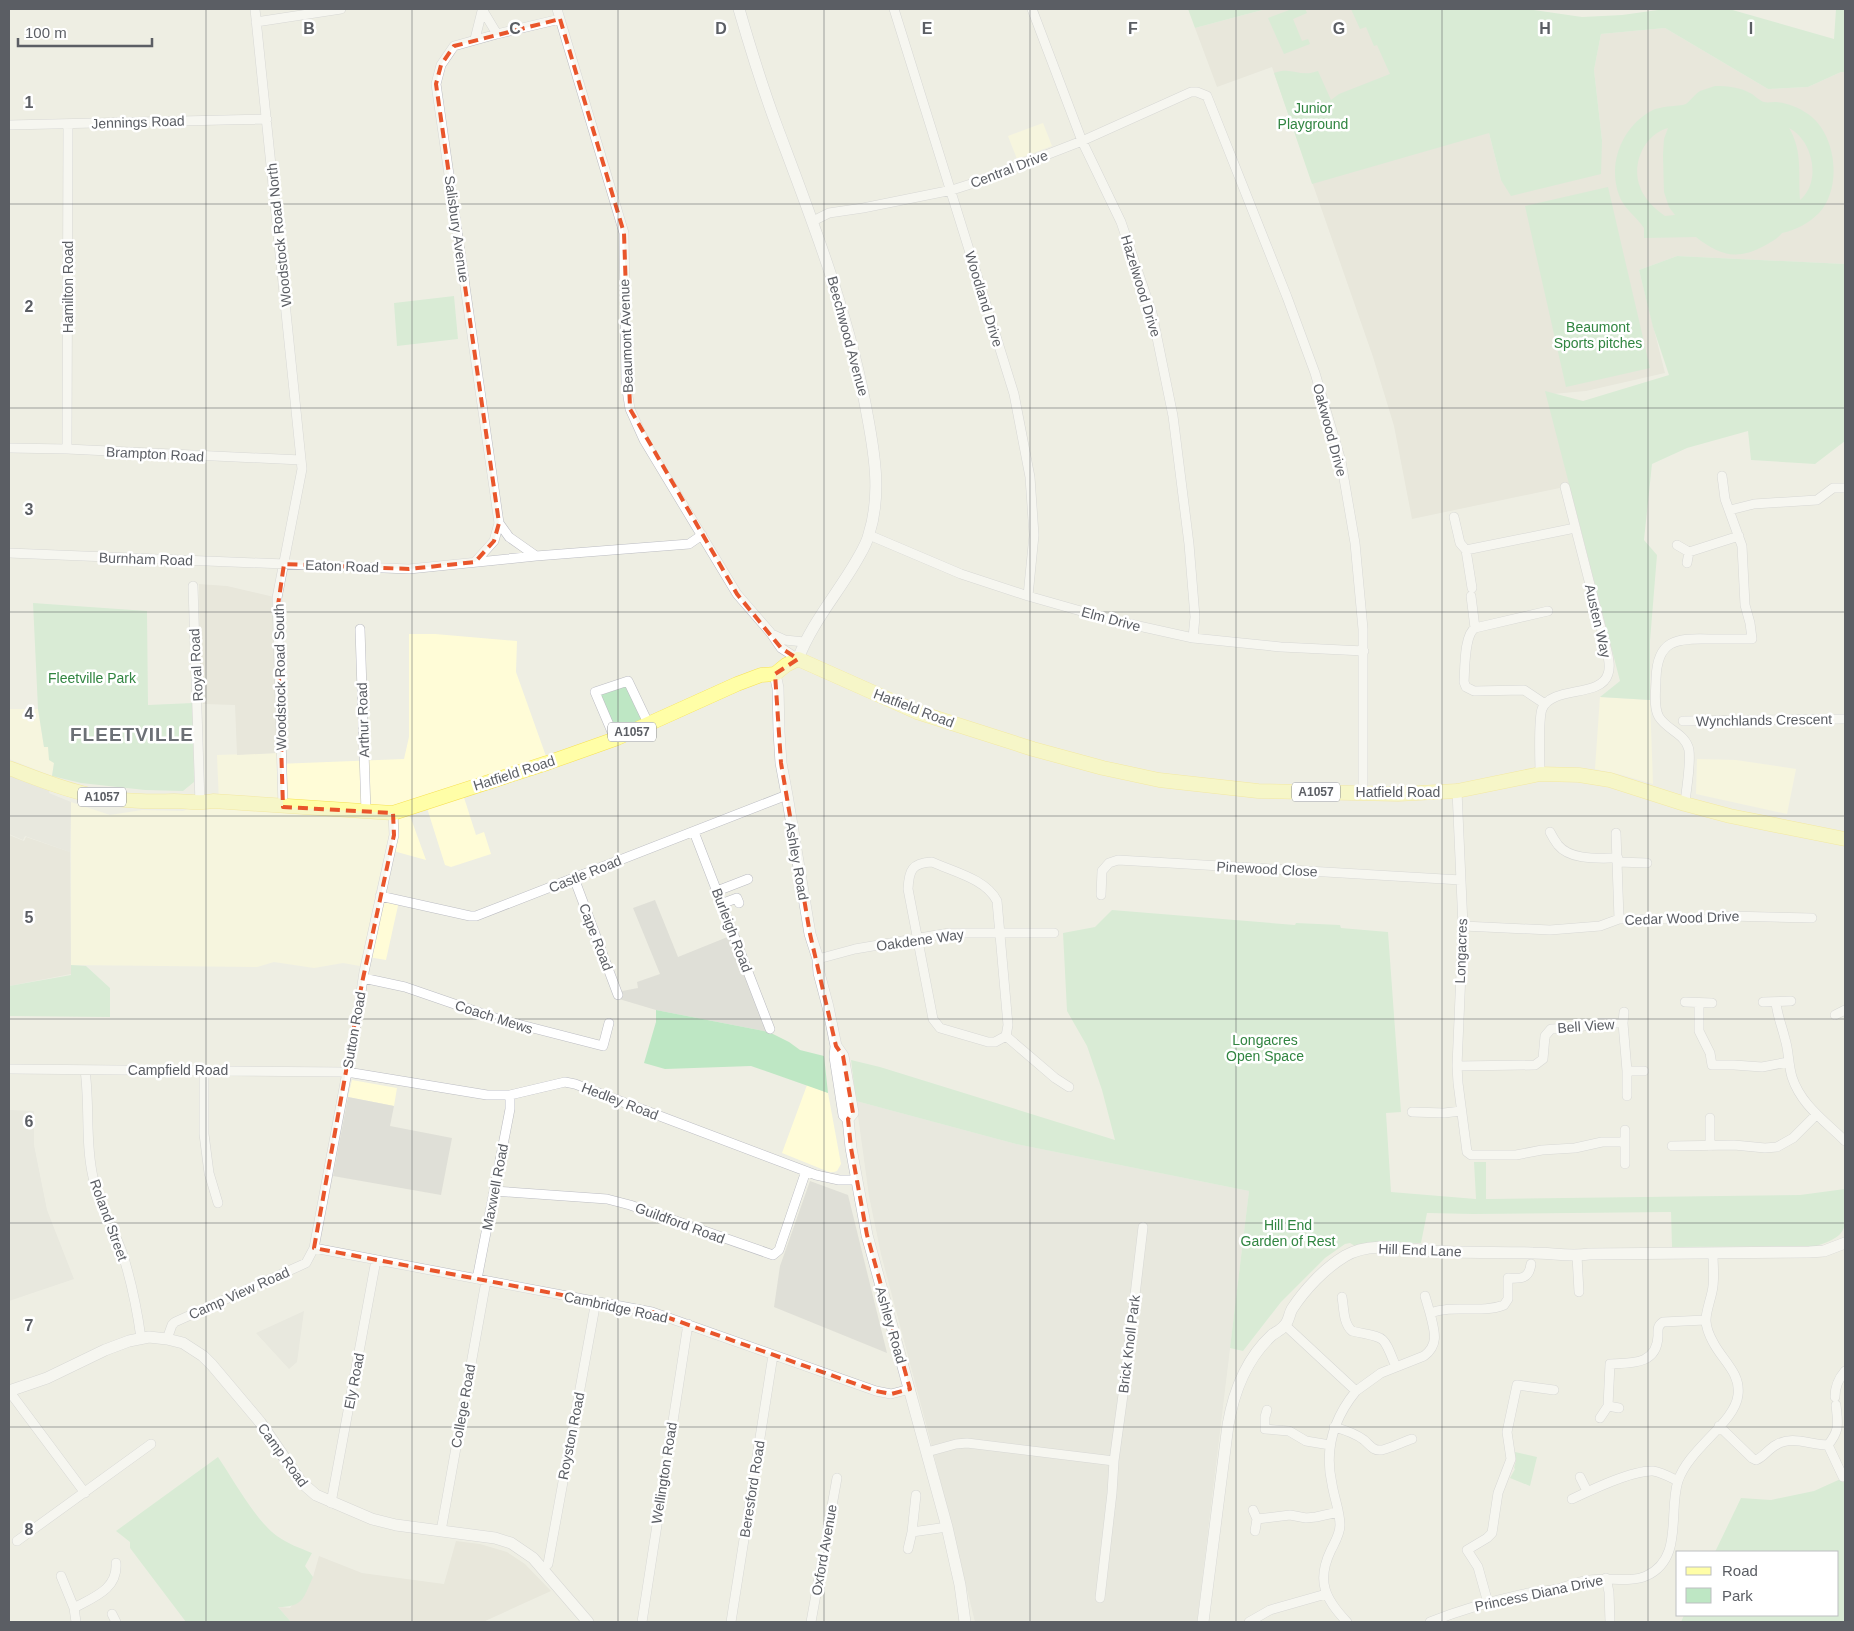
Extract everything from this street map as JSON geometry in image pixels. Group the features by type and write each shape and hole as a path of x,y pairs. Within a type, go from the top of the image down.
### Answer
{"main road":[{"name":"Hatfield Road","path":"9,768 57,786 88,795 132,801 184,801 200,804 213,801 393,813 615,739 745,681 761,675 775,674 798,658 917,712 1033,749 1103,768 1159,780 1220,788 1278,792 1428,793 1457,791 1540,774 1579,775 1610,780 1730,816 1845,839"}],"street":[{"name":"Woodstock Road North","path":"255,9 301,460"},
{"name":"Beaumont Avenue","path":"557,9 624,233 626,384 630,409 644,440 737,594 782,648 798,658"},
{"name":"Beechwood Avenue","path":"739,9 772,114 813,221 843,312 865,399 876,474 876,499 869,535 853,566 804,642 798,658"},
{"name":"Woodland Drive","path":"894,9 952,190 971,261 1014,394 1030,477 1034,535 1028,596"},
{"name":"Hazelwood Drive","path":"1032,9 1082,141 1121,222 1152,313 1173,416 1189,544 1195,617 1193,638"},
{"path":"482,10 497,34"},
{"path":"475,39 482,10"},
{"path":"256,22 342,11"},
{"name":"Salisbury Avenue","path":"499,524 436,84 441,65 454,46 475,39 560,19"},
{"name":"Central Drive","path":"813,221 829,213 952,190 988,178 1082,141 1191,92 1197,92"},
{"name":"Oakwood Drive","path":"1197,92 1206,96 1287,297 1315,373 1341,461 1355,543 1364,651 1362,793"},
{"name":"Jennings Road","path":"9,125 267,119"},
{"name":"Hamilton Road","path":"67,450 68,124"},
{"name":"Brampton Road","path":"9,448 301,460"},
{"name":"Woodstock Road South","path":"283,807 277,612 302,469 301,460"},
{"path":"1685,804 1689,750 1684,740 1657,715 1658,660 1663,648 1674,641 1688,638 1752,639 1745,605 1742,546 1740,536 1725,499 1722,476"},
{"name":"Austen Way","path":"1545,704 1558,696 1599,684 1605,680 1608,674 1606,647 1565,487"},
{"path":"1730,510 1754,504 1817,500 1833,488 1845,488"},
{"path":"1454,517 1460,543 1466,550 1475,628"},
{"path":"499,524 509,537 536,556"},
{"path":"475,562 494,541 499,524"},
{"path":"1466,550 1575,528"},
{"path":"475,562 689,544 702,535"},
{"name":"Elm Drive","path":"869,535 961,574 1028,596 1116,620 1193,638 1281,647 1364,651"},
{"path":"1677,545 1688,552 1740,536"},
{"path":"1687,563 1688,552"},
{"name":"Burnham Road","path":"9,553 284,564"},
{"name":"Eaton Road","path":"284,564 401,569 475,562"},
{"name":"Royal Road","path":"193,586 200,804"},
{"path":"1540,774 1541,714 1545,704 1524,690 1474,691 1466,687 1464,682 1469,637 1472,630 1548,612"},
{"name":"Arthur Road","path":"360,628 366,812"},
{"name":"Beaumont Avenue","path":"770,632 777,638 804,642"},
{"name":"Ashley Road","path":"775,674 778,688 781,755 786,796 810,934 818,959 819,973 836,1046 835,1057 844,1086 844,1115 848,1119 856,1180 874,1263 948,1527 960,1585 965,1622"},
{"path":"615,739 595,692 628,681 649,725"},
{"name":"Wynchlands Crescent","path":"1683,720 1845,719"},
{"name":"Longacres","path":"1457,791 1463,926 1457,1066 1466,1150 1471,1155 1506,1156 1542,1150 1575,1148 1602,1142 1625,1142"},
{"name":"Castle Road","path":"380,896 476,916 786,796"},
{"name":"Sutton Road","path":"314,1248 352,1052 363,978 394,835 393,813"},
{"name":"Burleigh Road","path":"694,832 770,1029"},
{"path":"1550,832 1565,852 1587,858 1647,863"},
{"path":"1616,833 1619,919"},
{"name":"Pinewood Close","path":"1101,895 1102,871 1109,863 1118,860 1461,880"},
{"path":"932,862 984,885 993,892 997,901 1000,932 1008,1025 1006,1036 995,1042 988,1042 940,1028 933,1019 908,888 909,876 912,870 921,863 932,862"},
{"name":"Cape Road","path":"574,878 618,995"},
{"path":"717,891 748,879"},
{"path":"721,904 737,898 739,903"},
{"name":"Cedar Wood Drive","path":"1463,926 1550,930 1600,926 1619,919 1711,919 1728,916 1812,918"},
{"name":"Oakdene Way","path":"818,959 855,949 950,933 1054,933"},
{"name":"Coach Mews","path":"363,978 405,987 498,1019 603,1046 609,1023"},
{"path":"1762,1002 1791,1001"},
{"path":"1686,1002 1712,1003"},
{"path":"1699,1002 1699,1031 1710,1053 1712,1065 1734,1064 1762,1067 1788,1062"},
{"path":"1776,1002 1777,1014 1785,1039 1788,1062 1795,1085 1816,1115 1845,1141"},
{"path":"1835,1015 1845,1010"},
{"name":"Bell View","path":"1624,1012 1627,1096"},
{"name":"Bell View","path":"1457,1066 1535,1065 1543,1059 1544,1036 1550,1029 1576,1028 1596,1023 1623,1023"},
{"path":"1006,1036 1055,1078 1069,1087"},
{"name":"Campfield Road","path":"9,1069 347,1072"},
{"name":"Roland Street","path":"85,1070 88,1134 93,1177 98,1196 124,1259 141,1338"},
{"path":"204,1070 204,1134 209,1173 218,1203"},
{"path":"1627,1071 1644,1071"},
{"name":"Hedley Road","path":"347,1072 476,1094 510,1094 565,1082 575,1084 828,1179 856,1180"},
{"name":"Maxwell Road","path":"482,1280 494,1190 510,1109 510,1094"},
{"path":"1412,1112 1444,1113 1461,1111"},
{"path":"1672,1146 1734,1145 1765,1148 1777,1147 1793,1138 1816,1115"},
{"path":"1710,1118 1710,1146"},
{"path":"1625,1130 1625,1164"},
{"name":"Guildford Road","path":"494,1190 607,1199 630,1205 773,1255 779,1250 806,1171"},
{"name":"Brick Knoll Park","path":"1100,1598 1114,1461 1143,1227"},
{"name":"Hill End Lane","path":"1203,1622 1232,1401 1238,1385 1255,1353 1273,1334 1286,1326 1292,1311 1300,1299 1326,1270 1345,1256 1363,1248 1550,1253 1577,1256 1589,1254 1713,1254 1824,1251 1845,1243"},
{"name":"Cambridge Road","path":"314,1248 652,1312 883,1393 900,1392 910,1389"},
{"name":"Camp View Road","path":"168,1339 172,1325 175,1322 306,1263 314,1248"},
{"path":"1600,1418 1608,1406 1610,1364 1634,1363 1644,1360 1651,1355 1657,1342 1659,1325 1663,1322 1705,1320 1714,1282 1713,1254"},
{"path":"1577,1256 1579,1292"},
{"name":"Ely Road","path":"331,1503 376,1260"},
{"path":"1430,1313 1453,1308 1496,1308 1504,1305 1508,1298 1508,1278 1522,1279 1527,1276 1530,1272 1531,1264"},
{"name":"College Road","path":"441,1531 482,1280"},
{"path":"1347,1622 1333,1606 1323,1585 1324,1567 1340,1528 1330,1475 1330,1445 1334,1427 1344,1405 1356,1390 1381,1373 1424,1356 1430,1351 1434,1345 1436,1334 1424,1296"},
{"path":"1342,1297 1348,1328 1352,1331 1382,1338 1386,1341 1396,1367"},
{"name":"Royston Road","path":"542,1569 548,1564 596,1301"},
{"name":"Princess Diana Drive","path":"1430,1622 1442,1620 1488,1603 1560,1588 1588,1580 1606,1578 1639,1579 1652,1573 1665,1560 1672,1537 1678,1481 1691,1456 1733,1411 1737,1401 1738,1383 1729,1365 1713,1342 1705,1320"},
{"name":"Wellington Road","path":"642,1622 688,1324"},
{"path":"1286,1326 1356,1390"},
{"name":"Camp Road","path":"9,1391 47,1378 104,1350 141,1338 168,1339 183,1343 202,1356 260,1422 301,1482 316,1496 372,1519 396,1525 495,1538 511,1542 526,1552 588,1622"},
{"name":"Beresford Road","path":"731,1622 773,1355"},
{"path":"1828,1446 1835,1437 1838,1428 1835,1388 1845,1371"},
{"path":"1488,1603 1478,1567 1467,1550 1487,1538 1492,1532 1498,1493 1511,1458 1506,1432 1517,1385 1554,1390"},
{"path":"9,1391 84,1493"},
{"path":"1608,1406 1619,1408"},
{"path":"1267,1410 1263,1433 1289,1431 1306,1442 1330,1445"},
{"path":"1719,1426 1756,1460 1761,1458 1775,1445 1792,1440 1828,1446"},
{"path":"1334,1427 1356,1434 1372,1448 1378,1450 1384,1450 1412,1439"},
{"path":"927,1452 967,1443 1114,1461"},
{"path":"17,1541 151,1444"},
{"path":"1828,1446 1843,1477"},
{"path":"1572,1499 1601,1484 1643,1472 1652,1471 1660,1473 1678,1481"},
{"path":"1580,1477 1587,1492"},
{"name":"Oxford Avenue","path":"811,1622 837,1478"},
{"path":"908,1549 916,1495"},
{"path":"1253,1510 1257,1519 1255,1531"},
{"path":"1257,1519 1290,1515 1306,1518 1338,1512"},
{"path":"912,1532 948,1527"},
{"path":"74,1608 108,1587 114,1581 117,1573 116,1563"},
{"path":"61,1576 74,1608 76,1622"},
{"path":"1606,1578 1609,1592 1610,1622"},
{"path":"1249,1622 1270,1610 1326,1594"}],"highlighted area":[{"path":"560,19 624,233 630,409 737,594 781,648 798,659 775,674 781,763 810,934 836,1046 843,1056 853,1113 848,1119 851,1148 867,1235 910,1389 891,1394 876,1391 652,1312 314,1248 362,983 394,835 393,813 283,807 277,612 284,564 409,569 475,562 494,541 499,523 436,84 441,65 454,46"}],"shaded area":[{"path":"1266,9 1441,9 1489,133 1501,180 1602,140 1594,70 1601,34 1665,28 1768,89 1808,87 1841,72 1845,72 1845,264 1677,256 1639,270 1665,373 1586,391 1553,394 1574,485 1412,519 1394,426 1373,357 1272,67 1217,87 1195,28"},
{"path":"1043,123 1052,146 1017,159 1008,136"},
{"path":"199,584 227,586 274,597 277,753 237,755 235,705 203,704 200,673"},
{"path":"409,634 435,634 517,641 516,672 547,759 460,785 476,835 484,832 491,854 451,867 445,865 427,808 409,813 426,860 386,849 375,896 399,901 386,960 362,956 360,966 343,963 314,968 274,962 257,967 71,965 71,802 110,815 142,810 183,811 198,805 219,802 217,755 277,753 277,764 404,759 409,737"},
{"path":"1600,697 1650,700 1653,784 1595,769"},
{"path":"9,709 38,709 44,747 48,747 54,763 52,776 9,759"},
{"path":"1697,759 1736,760 1796,769 1787,814 1696,794"},
{"path":"9,773 50,789 49,793 71,802 70,852 25,836 23,840 9,834"},
{"path":"9,835 24,841 26,837 70,852 71,974 9,986"},
{"path":"655,900 678,957 730,936 769,1032 656,1010 619,999 617,992 638,988 637,982 660,974 633,908"},
{"path":"352,1080 397,1088 394,1106 348,1097"},
{"path":"807,1085 828,1093 841,1164 837,1171 834,1172 829,1172 782,1153"},
{"path":"348,1097 394,1106 390,1126 452,1138 441,1195 333,1176"},
{"path":"856,1101 1016,1144 1249,1191 1197,1622 975,1622 930,1439 881,1254 869,1196"},
{"path":"9,1110 34,1111 34,1145 47,1210 74,1279 9,1301"},
{"path":"810,1181 848,1195 887,1353 774,1307 780,1266"},
{"path":"304,1311 297,1362 289,1369 256,1333"},
{"path":"456,1541 480,1544 507,1552 525,1564 551,1591 483,1622 291,1622 278,1607 290,1608 313,1577 319,1556 362,1573 444,1584"}],"green space":[{"path":"1188,9 1266,9 1195,28"},
{"path":"1292,9 1305,9 1307,13 1293,19 1302,41 1308,39 1310,44 1284,54 1268,18"},
{"name":"Junior Playground","path":"1351,9 1527,9 1582,17 1622,15 1665,9 1729,9 1834,39 1836,9 1845,9 1845,72 1841,72 1808,87 1768,89 1665,28 1601,34 1594,70 1602,140 1601,174 1511,196 1501,180 1489,133 1312,184 1274,73 1280,71 1311,73 1318,71 1331,100 1339,94 1390,74 1377,45 1374,46 1366,27 1360,29"},
{"path":"1715,86 1738,88 1764,102 1784,103 1808,114 1825,134 1833,161 1831,189 1827,202 1819,213 1802,226 1782,233 1764,246 1745,253 1728,254 1720,252 1696,237 1644,238 1644,228 1624,204 1616,183 1615,170 1620,146 1633,125 1653,110 1686,104 1700,91","holes":["1668,128 1664,139 1664,192 1669,207 1675,215 1665,216 1644,196 1640,187 1637,169 1646,144 1660,131","1789,128 1804,142 1812,162 1811,183 1807,192 1800,200 1798,155"]},
{"name":"Beaumont Sports pitches","path":"1608,187 1650,368 1566,387 1525,206"},
{"path":"1677,256 1845,264 1845,441 1815,464 1751,460 1748,431 1687,448 1652,464 1644,540 1657,555 1650,641 1650,700 1600,697 1620,681 1545,391 1583,401 1669,375 1653,327 1639,270"},
{"path":"454,296 458,339 397,346 394,303"},
{"name":"Fleetville Park","path":"33,603 147,611 148,705 193,703 194,782 183,791 145,790 81,783 52,776 54,763 49,760 48,747 44,747 38,709"},
{"path":"625,682 644,724 614,736 596,692"},
{"name":"Longacres Open Space","path":"1112,910 1295,925 1296,923 1340,925 1341,928 1388,932 1401,1112 1386,1113 1391,1192 1476,1199 1474,1162 1486,1162 1486,1199 1800,1195 1845,1189 1846,1218 1843,1229 1841,1233 1830,1241 1817,1246 1672,1247 1671,1212 1427,1213 1421,1243 1371,1242 1355,1246 1350,1243 1345,1244 1325,1258 1281,1302 1243,1351 1230,1348 1249,1191 1016,1144 856,1101 851,1060 880,1067 1115,1140 1102,1090 1087,1046 1067,1011 1063,933 1095,927"},
{"path":"71,965 86,966 110,988 110,1017 9,1016 9,986 71,975"},
{"path":"656,1010 769,1032 800,1050 824,1056 828,1093 751,1066 665,1069 644,1063 656,1022"},
{"path":"1515,1452 1537,1457 1530,1486 1510,1478 1515,1469"},
{"path":"218,1457 253,1510 269,1529 285,1541 312,1553 305,1566 313,1577 302,1600 287,1607 278,1607 291,1622 186,1622 130,1548 130,1542 116,1531"},
{"path":"1845,1477 1845,1622 1681,1622 1684,1616 1839,1616 1839,1551 1715,1551 1741,1498 1771,1500 1814,1491"}],"district":[{"name":"FLEETVILLE","path":"132,734"}],"park label":[{"name":"Hill End Garden of Rest","path":"1288,1234"}]}
